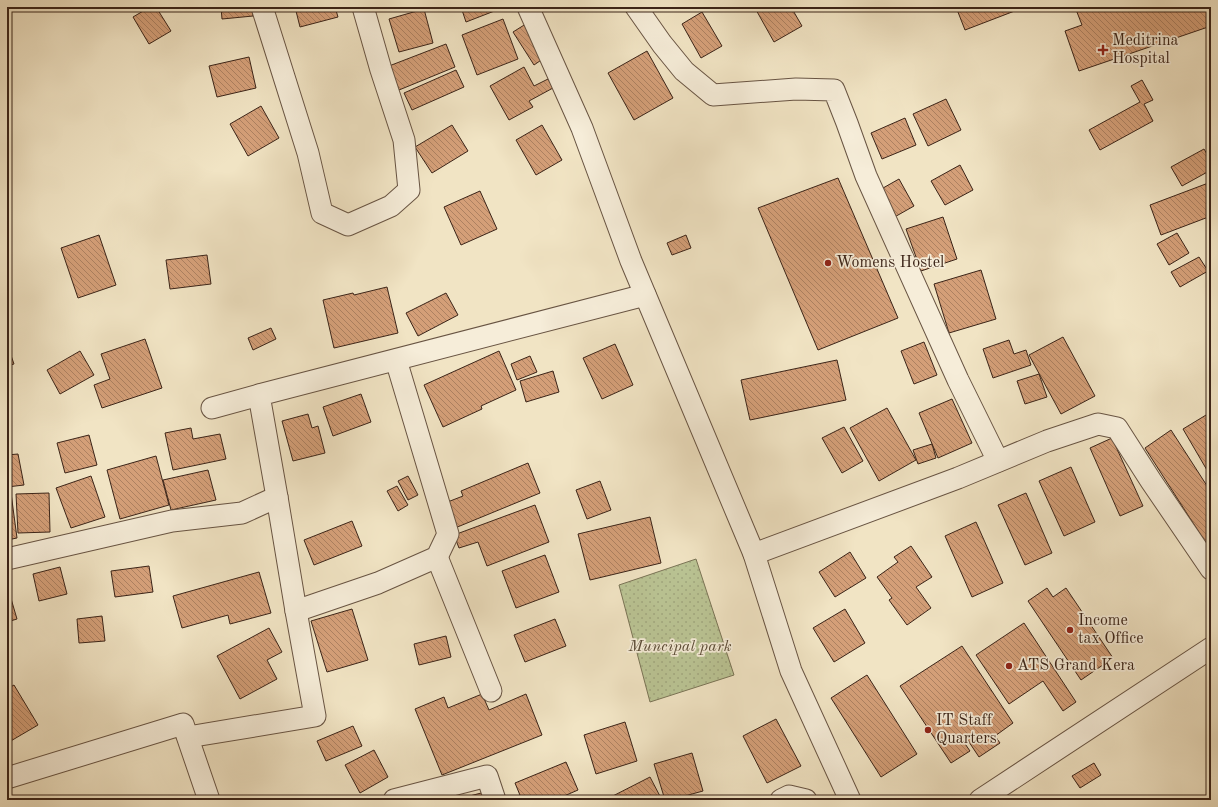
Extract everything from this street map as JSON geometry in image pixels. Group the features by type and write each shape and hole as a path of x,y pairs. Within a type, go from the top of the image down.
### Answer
{"street":[{"path":"262,7 308,153 322,213 348,225 391,206 409,190 404,140 381,70 363,7"},
{"path":"528,7 582,128 631,261 754,554 791,671 850,800"},
{"path":"636,7 662,44 684,71 713,95 796,89 834,90 866,176 958,380 998,461"},
{"path":"212,408 645,295"},
{"path":"296,611 378,583 437,557 448,534 396,360"},
{"path":"188,737 315,716 259,395"},
{"path":"754,554 958,478 1047,441 1098,424 1117,428 1211,569"},
{"path":"7,558 172,521 242,513 277,497"},
{"path":"437,557 491,691"},
{"path":"980,800 1069,740 1211,648"},
{"path":"7,778 183,724 209,800"},
{"path":"394,800 487,776 495,800"},
{"path":"781,800 789,796 806,800"}],"green space":[{"name":"Muncipal park","path":"696,559 734,675 650,702 619,585"}],"building":[{"path":"150,7 156,7 171,31 149,44 133,17"},
{"path":"221,7 252,7 253,16 222,19"},
{"path":"295,7 335,7 338,17 300,27"},
{"path":"461,7 496,7 497,10 466,22"},
{"path":"791,7 802,26 774,42 755,8"},
{"path":"956,7 1025,7 965,30"},
{"name":"Meditrina Hospital","path":"1075,7 1211,7 1211,26 1079,71 1065,31 1082,25"},
{"path":"424,9 433,43 399,52 389,19"},
{"path":"702,12 722,46 701,58 682,24"},
{"path":"503,19 518,59 477,75 462,35"},
{"path":"529,22 550,54 534,65 513,32"},
{"path":"446,44 455,67 399,90 389,66"},
{"path":"647,51 673,98 634,120 608,73"},
{"path":"249,57 256,88 217,97 209,66"},
{"path":"524,67 534,86 548,79 553,88 529,101 533,107 509,120 490,86"},
{"path":"456,70 464,87 412,110 404,93"},
{"path":"1142,80 1153,100 1144,104 1153,121 1100,150 1089,130 1140,102 1131,86"},
{"path":"946,99 961,130 928,146 913,114"},
{"path":"261,106 279,138 248,156 230,124"},
{"path":"905,118 916,145 882,159 871,133"},
{"path":"452,125 468,151 432,173 415,147"},
{"path":"542,125 562,160 536,175 516,140"},
{"path":"1204,149 1211,161 1211,170 1182,186 1171,167"},
{"path":"960,165 973,190 945,205 931,181"},
{"name":"Womens Hostel","path":"838,178 898,318 818,350 758,208"},
{"path":"899,179 914,206 891,219 876,192"},
{"path":"1211,182 1211,216 1161,235 1150,205"},
{"path":"480,191 497,229 461,245 444,207"},
{"path":"943,217 957,259 921,271 906,229"},
{"path":"1177,233 1189,253 1169,265 1157,244"},
{"path":"99,235 116,285 78,298 61,248"},
{"path":"686,235 691,248 672,255 667,243"},
{"path":"207,255 211,284 170,289 166,260"},
{"path":"1199,257 1208,271 1180,287 1171,272"},
{"path":"981,270 996,319 949,333 934,284"},
{"path":"387,287 398,333 334,348 323,300 353,293 354,295"},
{"path":"446,293 458,315 418,336 406,313"},
{"path":"271,328 276,339 253,350 248,338"},
{"path":"1063,337 1095,396 1061,414 1029,355"},
{"path":"145,339 162,388 102,408 94,385 110,379 101,354"},
{"path":"1009,340 1014,354 1026,350 1031,365 993,378 983,349"},
{"path":"924,342 937,375 914,384 901,351"},
{"path":"7,344 14,364 7,366"},
{"path":"615,344 633,385 602,399 583,358"},
{"path":"80,351 94,375 60,394 47,370"},
{"path":"499,351 516,390 481,406 482,409 443,427 424,385"},
{"path":"530,356 537,372 517,380 511,364"},
{"path":"837,360 846,400 750,420 741,380"},
{"path":"553,371 559,392 526,402 520,381"},
{"path":"1039,374 1047,397 1025,404 1017,381"},
{"path":"361,394 371,422 333,436 323,407"},
{"path":"952,399 972,443 938,458 919,413"},
{"path":"887,408 916,460 879,481 850,428"},
{"path":"1211,412 1211,477 1183,429"},
{"path":"308,414 312,428 318,426 325,453 293,461 282,421"},
{"path":"844,427 863,461 842,473 822,438"},
{"path":"191,428 193,439 220,434 226,459 173,470 165,433"},
{"path":"1171,430 1211,492 1211,551 1145,448"},
{"path":"89,435 97,465 65,473 57,443"},
{"path":"1112,438 1143,506 1120,516 1090,448"},
{"path":"932,444 936,458 918,464 913,450"},
{"path":"18,454 24,485 7,487 7,455"},
{"path":"156,456 169,505 120,519 107,470"},
{"path":"528,463 540,493 455,528 445,503 463,496 461,491"},
{"path":"1071,467 1095,522 1064,536 1039,481"},
{"path":"208,470 216,500 171,510 163,480"},
{"path":"91,476 105,517 71,528 56,488"},
{"path":"408,476 418,495 408,500 398,481"},
{"path":"600,481 611,510 587,519 576,490"},
{"path":"397,486 408,505 398,511 387,491"},
{"path":"11,493 17,538 7,540 7,494"},
{"path":"49,493 50,532 18,533 16,494"},
{"path":"1026,493 1052,553 1025,565 998,505"},
{"path":"535,505 549,542 487,566 478,542 459,548 454,535"},
{"path":"650,517 661,563 590,580 578,534"},
{"path":"352,521 362,546 314,565 304,540"},
{"path":"976,522 1003,583 972,597 945,536"},
{"path":"911,546 932,577 916,587 931,608 907,625 889,600 892,598 877,577 898,562 894,557"},
{"path":"850,552 866,578 835,597 819,572"},
{"path":"545,555 559,592 516,608 502,571"},
{"path":"149,566 153,592 115,597 111,571"},
{"path":"60,567 67,594 39,601 33,574"},
{"path":"259,572 271,613 230,624 228,615 182,628 173,596"},
{"path":"7,585 17,619 7,622"},
{"name":"Income tax Office","path":"1047,588 1053,597 1066,588 1113,658 1081,680 1028,601"},
{"path":"352,609 368,660 327,672 311,621"},
{"path":"845,609 865,643 834,662 813,628"},
{"path":"102,616 105,641 79,643 77,619"},
{"path":"555,619 566,646 525,662 514,635"},
{"path":"1024,623 1076,702 1063,711 1043,681 1009,704 976,655"},
{"path":"269,628 282,652 267,660 277,679 240,699 217,656"},
{"path":"446,636 451,657 419,665 414,644"},
{"path":"962,646 1013,723 995,736 1000,743 979,757 965,736 961,738 970,751 951,763 900,686"},
{"path":"867,675 917,754 881,777 831,698"},
{"path":"14,685 38,725 9,742 7,738 7,689"},
{"path":"482,694 489,710 526,694 542,735 442,775 415,709 444,697 448,708"},
{"path":"776,719 801,766 767,783 743,736"},
{"path":"625,722 637,761 596,774 584,735"},
{"path":"353,726 362,746 326,761 317,741"},
{"path":"374,750 388,777 360,793 345,765"},
{"path":"692,753 703,791 665,800 654,764"},
{"path":"566,762 578,790 555,800 522,800 515,783"},
{"path":"1094,763 1101,775 1080,788 1072,776"},
{"path":"650,777 662,800 605,800"},
{"path":"489,791 491,800 454,800"}],"place":[{"name":"Meditrina Hospital","path":"1103,50"},
{"name":"Womens Hostel","path":"828,263"},
{"name":"Income tax Office","path":"1070,630"},
{"name":"ATS Grand Kera","path":"1009,666"},
{"name":"IT Staff Quarters","path":"928,730"}]}
